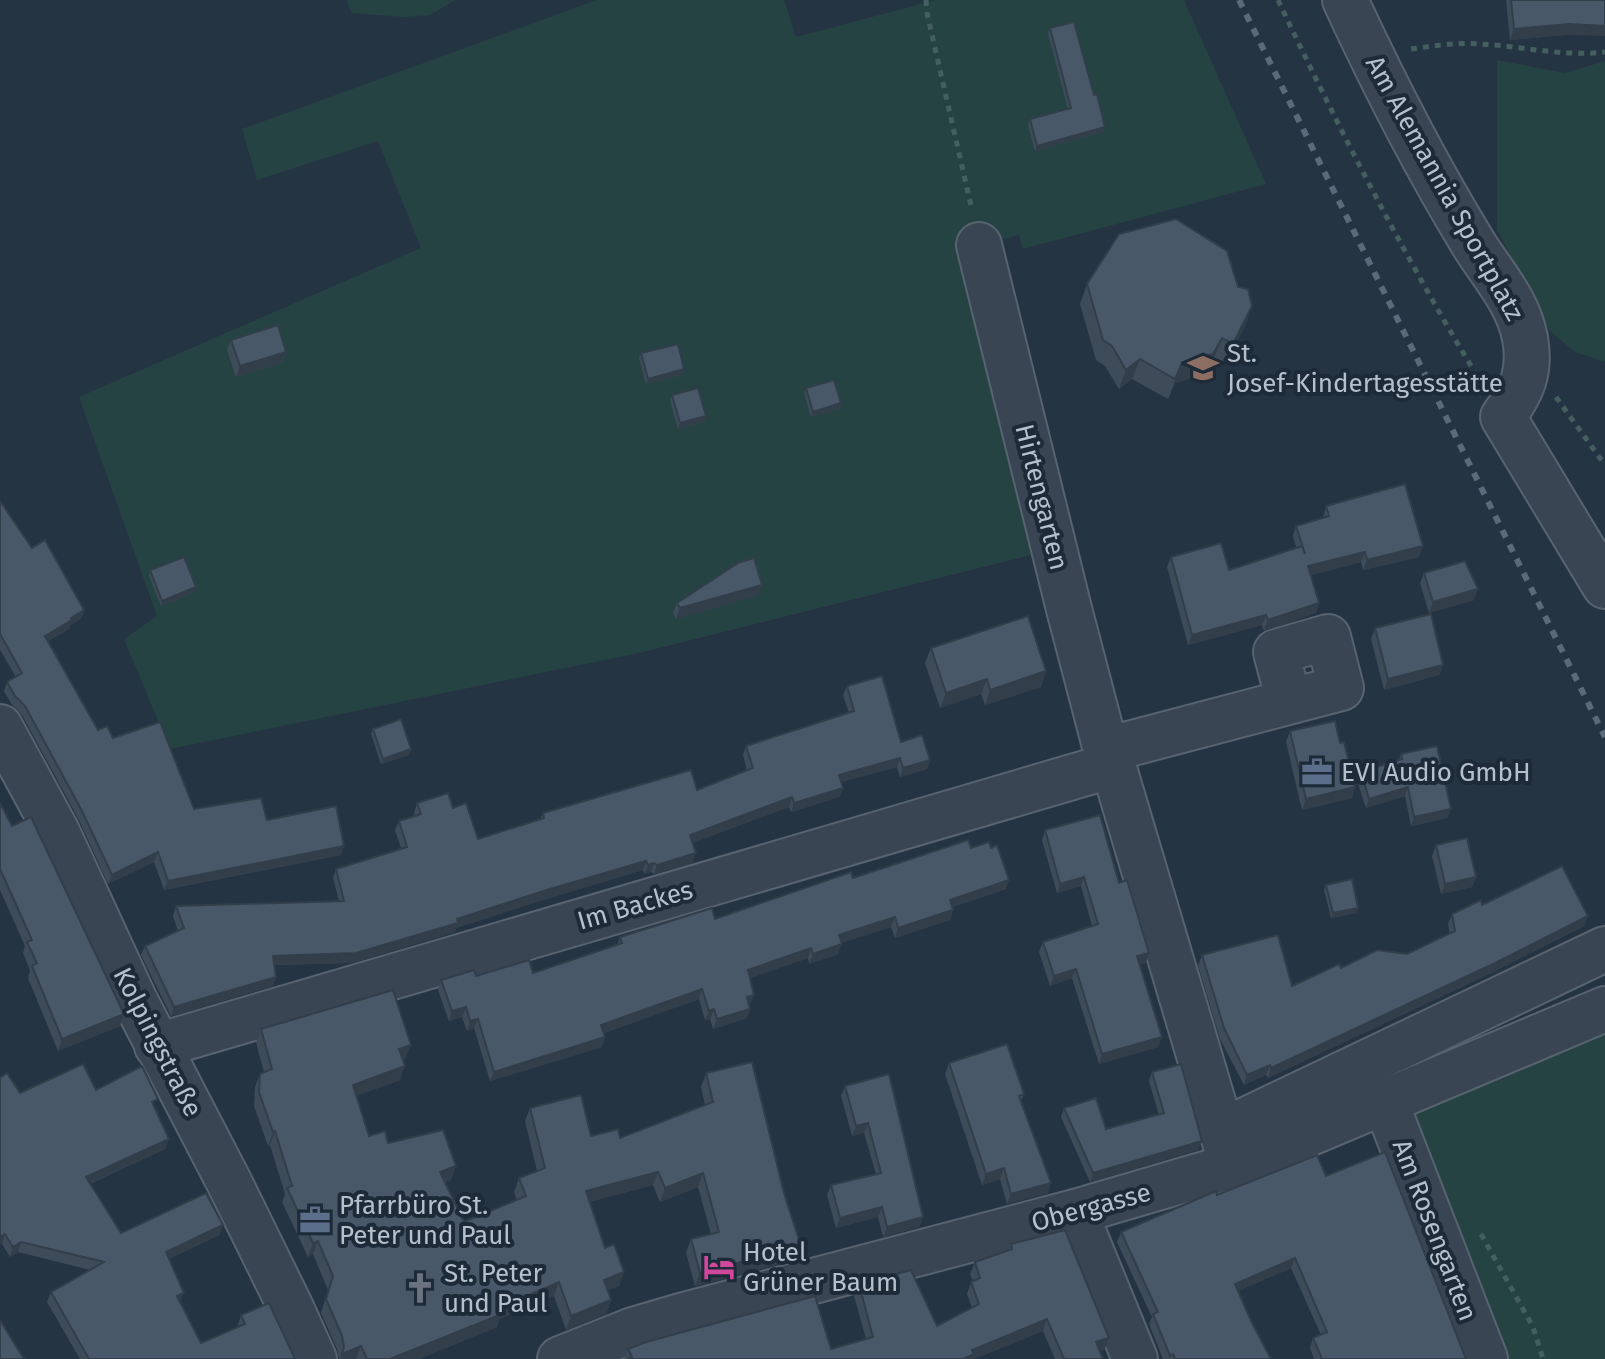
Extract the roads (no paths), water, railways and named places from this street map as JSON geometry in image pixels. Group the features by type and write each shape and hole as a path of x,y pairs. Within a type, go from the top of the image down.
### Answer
{"street":[{"name":"Am Alemannia Sportplatz","path":"1345,0 1371,55 1473,243 1516,310 1526,340 1524,383 1503,417 1605,586"},
{"name":"Hirtengarten","path":"979,245 1065,594 1110,757 1227,1149"},
{"path":"1110,757 1289,701"},
{"name":"Kolpingstraße","path":"0,727 57,832 157,1046 236,1196 314,1359"},
{"name":"Im Backes","path":"157,1046 1110,757"},
{"name":"Obergasse","path":"560,1359 633,1330 677,1317 1075,1212 1227,1149 1605,949"},
{"name":"Obergasse","path":"1227,1149 1350,1118 1605,1009"},
{"name":"Am Rosengarten","path":"1385,1101 1485,1359"},
{"path":"1075,1212 1135,1359"}],"railway":[{"path":"1239,0 1605,737"}],"place":[{"name":"St. Josef-Kindertagesstätte","path":"1203,368"},
{"name":"EVI Audio GmbH","path":"1317,772"},
{"name":"Pfarrbüro St. Peter und Paul","path":"315,1220"},
{"name":"Hotel Grüner Baum","path":"719,1267"},
{"name":"St. Peter und Paul","path":"420,1288"}]}
